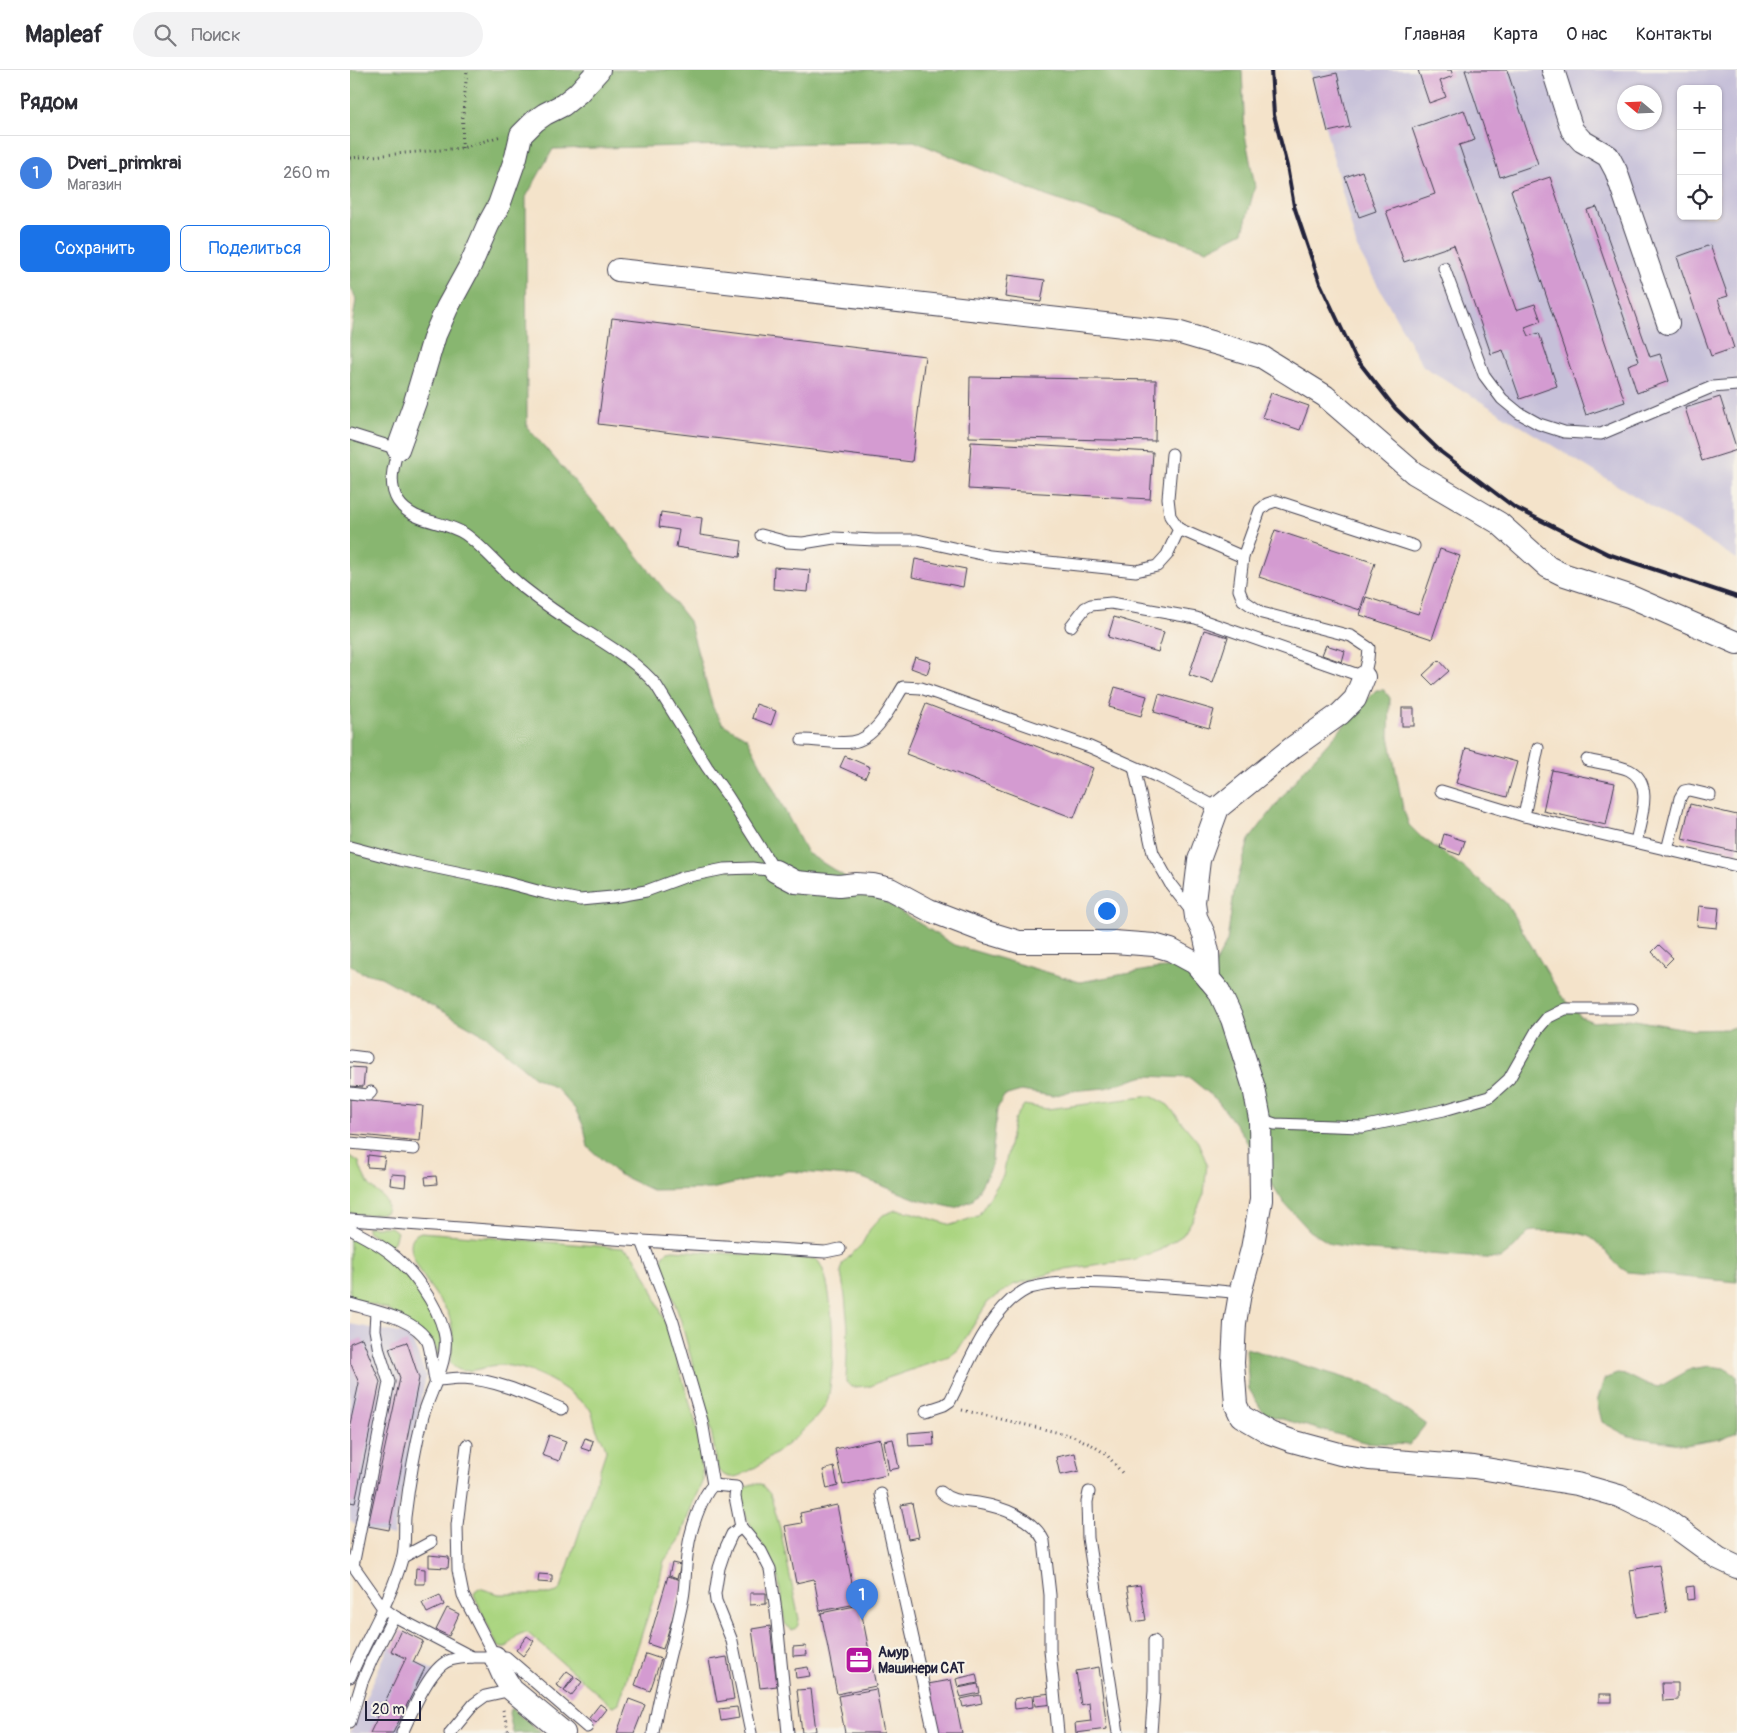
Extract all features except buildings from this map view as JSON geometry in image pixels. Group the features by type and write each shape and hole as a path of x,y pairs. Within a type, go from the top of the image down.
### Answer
{"street":[{"path":"398,450 435,335 499,205 516,157 521,135 535,121 578,93 599,70"},
{"path":"1553,70 1572,130 1582,141 1608,156 1616,171 1668,323"},
{"path":"618,270 1177,332 1262,357 1325,396 1414,473 1499,523 1548,567 1562,574 1629,596 1737,643"},
{"path":"1210,979 1208,952 1204,934 1196,917 1194,902 1199,860 1218,808 1292,748 1340,714 1355,699 1364,677"},
{"path":"776,871 796,882 839,886 873,885 890,889 929,910 986,932 1019,942 1114,942 1154,945 1171,950 1195,963 1219,992 1232,1019 1254,1088 1260,1120 1261,1200 1235,1323 1234,1390 1236,1405 1241,1416 1258,1427 1292,1441 1369,1460 1474,1466 1577,1484 1619,1496 1662,1517 1718,1558 1737,1566"},
{"path":"495,1657 504,1677 505,1692 564,1733"}],"lane":[{"path":"1444,268 1484,375 1502,399 1518,413 1539,424 1564,432 1601,434 1712,387 1737,385"},
{"path":"350,434 398,450 392,474 393,490 399,503 416,516 464,533 524,589 611,646 647,674 656,685 707,767 776,871"},
{"path":"1172,454 1168,498 1170,516 1179,529 1243,557"},
{"path":"1071,626 1085,608 1091,605 1111,603 1196,618 1364,677 1369,648 1362,642 1351,636 1262,613 1243,600 1239,590 1243,557 1260,510 1267,504 1276,501 1414,546"},
{"path":"761,535 787,542 803,543 834,538 917,540 990,556 1136,571 1157,566 1167,555 1179,529"},
{"path":"802,740 854,742 865,738 878,726 903,687 921,688 1090,747 1158,777 1218,808"},
{"path":"1524,816 1538,748"},
{"path":"1586,760 1630,770 1642,783 1645,796 1636,842"},
{"path":"1134,767 1153,853 1171,885 1196,917"},
{"path":"1667,850 1680,798 1684,791 1689,790 1710,796"},
{"path":"1441,791 1524,816 1737,866"},
{"path":"350,847 399,860 500,881 545,894 580,900 612,898 646,891 684,877 724,869 752,868 776,871"},
{"path":"1260,1120 1275,1124 1362,1127 1444,1110 1480,1100 1489,1097 1508,1079 1537,1030 1547,1018 1565,1009 1632,1009"},
{"path":"350,1056 366,1058"},
{"path":"350,1093 368,1094 371,1092"},
{"path":"350,1143 414,1149"},
{"path":"350,1220 825,1252 840,1249"},
{"path":"350,1229 391,1253 411,1274 429,1299 438,1316 446,1343 443,1360 423,1415 406,1517 403,1557 383,1608 350,1677"},
{"path":"642,1241 673,1322 702,1421 713,1485"},
{"path":"926,1411 950,1401 983,1337 998,1314 1012,1299 1029,1289 1047,1285 1080,1283 1205,1289 1240,1293"},
{"path":"350,1304 404,1320 419,1332 428,1343 436,1380"},
{"path":"376,1312 375,1330 379,1351 389,1382 351,1563 383,1608 394,1616 472,1657"},
{"path":"436,1380 462,1378 494,1384 522,1392 562,1409"},
{"path":"466,1445 457,1525 458,1570 463,1595 495,1657"},
{"path":"653,1733 660,1692 683,1598 688,1548 701,1504 708,1490 713,1485 736,1487 735,1497 741,1527 761,1551 770,1569 788,1733"},
{"path":"941,1492 947,1498 992,1505 1005,1510 1027,1522 1040,1533 1044,1541 1050,1595 1050,1650 1058,1733"},
{"path":"1089,1492 1087,1502 1088,1538 1118,1733"},
{"path":"881,1494 934,1733"},
{"path":"741,1527 732,1534 726,1547 719,1568 715,1594 732,1641 751,1733"},
{"path":"403,1557 431,1542"},
{"path":"350,1722 362,1682 394,1616"},
{"path":"1151,1733 1154,1691 1154,1641"},
{"path":"402,1733 415,1705 432,1676 446,1662 472,1657 506,1657 587,1728"},
{"path":"450,1733 474,1704 485,1696 505,1692"}],"path":[{"path":"462,148 467,70"},
{"path":"350,158 462,148 509,134 521,135"},
{"path":"944,1405 1073,1436 1107,1455 1123,1474"},
{"path":"505,1692 509,1733"}],"shaded area":[{"path":"1310,70 1737,70 1737,559 1423,366 1357,248"},
{"path":"350,1324 410,1335 426,1376 393,1536 359,1527 350,1520"},
{"path":"389,1646 435,1671 405,1733 350,1733"}],"green space":[{"path":"350,70 1242,70 1245,135 1255,186 1243,232 1207,250 1046,196 914,141 553,149 526,197 527,427 619,532 689,621 713,708 723,724 747,738 807,853 954,945 1080,982 1153,969 1215,964 1227,941 1234,892 1249,840 1301,773 1376,690 1384,690 1390,698 1389,736 1403,808 1409,825 1420,836 1463,867 1506,903 1560,994 1581,1017 1593,1022 1629,1019 1693,1030 1728,1029 1737,1026 1737,1282 1628,1272 1618,1265 1589,1236 1566,1232 1528,1232 1515,1247 1500,1259 1370,1250 1331,1244 1310,1231 1284,1203 1242,1133 1217,1100 1190,1078 1145,1076 1105,1088 1071,1091 1053,1096 1021,1091 1004,1096 997,1109 991,1168 973,1200 955,1208 919,1200 860,1177 789,1171 711,1189 652,1190 618,1174 588,1147 584,1127 575,1109 556,1088 534,1077 486,1036 381,977 360,972 350,964 350,338 356,300 350,285"},
{"path":"1151,1096 1168,1105 1198,1142 1207,1164 1204,1193 1193,1219 1183,1235 1160,1250 1136,1259 1065,1269 1013,1285 988,1302 958,1350 949,1357 885,1379 871,1386 851,1387 846,1382 848,1328 841,1273 842,1264 862,1244 870,1229 883,1215 896,1210 910,1212 951,1225 978,1216 1003,1176 1014,1120 1024,1105 1047,1109"},
{"path":"350,1156 359,1162 367,1182 385,1200 387,1208 385,1213 366,1215 350,1213"},
{"path":"367,1227 391,1227 397,1232 394,1242 390,1246 367,1231"},
{"path":"421,1232 623,1248 635,1257 647,1278 666,1324 696,1424 703,1480 679,1541 664,1561 660,1579 619,1703 614,1706 529,1634 519,1635 506,1648 501,1648 497,1645 474,1595 475,1591 479,1588 499,1594 550,1594 557,1592 561,1588 606,1451 591,1411 561,1386 531,1371 499,1365 466,1371 460,1370 450,1362 453,1338 452,1325 448,1313 420,1271 411,1247 413,1238"},
{"path":"350,1235 385,1254 401,1269 420,1294 441,1332 443,1341 439,1356 432,1342 387,1309 350,1298"},
{"path":"673,1250 816,1259 823,1269 831,1306 833,1353 826,1404 811,1423 770,1458 744,1474 734,1477 727,1476 718,1470 709,1419 681,1321 661,1264 664,1254"},
{"path":"1246,1348 1372,1386 1426,1424 1409,1445 1365,1442 1271,1416 1263,1412 1249,1389"},
{"path":"1710,1366 1724,1368 1737,1376 1737,1432 1720,1439 1686,1445 1628,1436 1602,1422 1597,1402 1604,1379 1617,1374 1627,1375 1645,1384 1659,1387 1691,1369"},
{"path":"753,1484 761,1484 770,1494 780,1528 799,1619 797,1626 792,1630 785,1624 775,1567 749,1522 744,1509 742,1498 744,1489"},
{"path":"510,1709 512,1709 541,1733 513,1733"}],"railway":[{"path":"1271,70 1274,115 1287,166 1294,206 1320,283 1355,357 1395,408 1441,452 1514,507 1608,554 1737,597"}],"place":[{"name":"Dveri_primkrai","path":"862,1620"},
{"name":"Амур Машинери CAT","path":"859,1660"}]}
